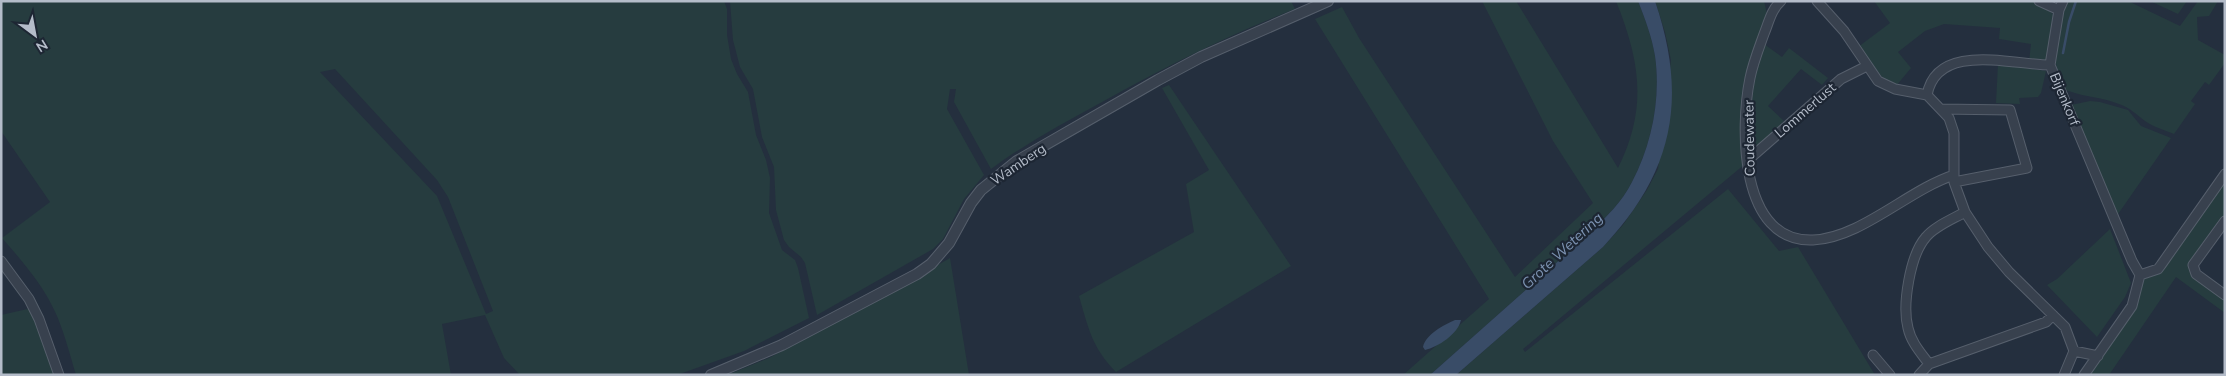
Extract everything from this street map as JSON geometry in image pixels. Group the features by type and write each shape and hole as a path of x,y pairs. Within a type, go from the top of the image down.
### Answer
{"street":[{"name":"Wamberg","path":"711,375 782,345 917,274 931,264 949,244 972,203 982,190 1017,161 1201,57 1328,1"},
{"path":"1817,1 1844,31 1878,81 1894,89 1927,95 1949,118 1954,133 1954,178 1965,212 1988,247 2009,272 2065,327 2074,351 2064,375"},
{"path":"2039,1 2061,6"},
{"name":"Coudewater","path":"1777,2 1759,48 1750,79 1746,120 1749,179 1758,207 1775,227 1787,235 1812,240 1843,233 1936,181 2027,168 2010,110 1941,109"},
{"name":"Bijenkorf","path":"2061,6 2050,65 2132,261 2140,275"},
{"path":"1927,95 1929,84 1946,66 1965,60 2050,65"},
{"name":"Lommerlust","path":"1748,160 1841,79 1867,66"},
{"path":"2084,375 2132,306 2140,275 2158,269 2225,174"},
{"path":"1929,364 1913,343 1908,328 1906,304 1914,254 1926,236 1965,212"},
{"path":"2225,221 2193,265 2196,274 2225,295"},
{"path":"1,261 29,299 39,319 59,375"},
{"path":"1920,375 1929,364 2046,322 2053,315"},
{"path":"2074,351 2098,356"},
{"path":"1873,355 1890,375"}],"green space":[{"path":"1,1 724,1 727,9 727,35 731,59 737,74 748,92 756,135 766,160 770,178 769,213 782,250 795,260 809,318 744,351 677,375 520,375 504,358 485,315 442,324 451,375 76,375 52,305 18,256 2,238 50,202 1,131","holes":["335,69 437,180 448,197 493,311 486,314 437,196 320,72"]},
{"path":"730,1 1291,1 1295,9 1197,52 1149,76 1045,134 991,169 954,102 956,89 950,89 947,109 984,175 964,199 943,239 933,249 817,315 805,263 784,240 776,210 774,167 762,137 753,89 740,67 733,40"},
{"path":"1482,1 1516,1 1618,168 1628,146 1634,125 1637,105 1637,84 1631,44 1616,1 1638,1 1650,35 1657,72 1656,104 1650,137 1639,167 1628,189 1619,203 1591,232 1430,375 1403,375 1489,299 1315,19 1342,7 1359,38 1515,277 1593,203 1553,141"},
{"path":"1655,1 1764,1 1767,14 1750,70 1745,164 1523,349 1525,352 1728,189 1779,251 1798,247 1875,375 1456,375 1603,247 1623,225 1647,190 1658,169 1671,60 1665,32"},
{"path":"1874,1 2037,1 2055,17 2048,59 2041,62 2029,62 2031,44 1999,39 2000,28 1944,24 1925,31 1898,52 1911,68 1896,86 1885,81 1858,47 1890,23"},
{"path":"2067,1 2128,1 2180,26 2198,1 2218,1 2209,16 2197,17 2198,40 2225,55 2225,63 2209,85 2205,82 2191,101 2195,104 2174,134 2155,127 2130,109 2119,104 2066,90 2060,80 2057,69 2056,46 2060,23"},
{"path":"2150,1 2187,1 2178,14"},
{"path":"1764,44 1782,57 1789,48 1828,78 1822,85 1801,69 1768,106 1784,121 1751,153 1752,97 1756,70"},
{"path":"1998,64 2046,71 2041,93 2038,97 2019,98 2020,104 1996,103"},
{"path":"1169,85 1291,266 1116,372 1096,346 1079,296 1194,232 1186,184 1209,170 1162,88"},
{"path":"2090,101 2128,110 2141,126 2171,138 2116,217 2071,105"},
{"path":"2225,179 2225,215 2190,265 2225,297 2225,313 2176,277 2109,375 2088,375 2132,312 2142,279 2150,275"},
{"path":"2110,229 2131,283 2125,297 2097,337 2047,285 2057,279"},
{"path":"950,258 969,375 727,375 769,358"},
{"path":"32,308 54,375 1,375 1,315"}],"water":[{"path":"1638,1 1655,1 1665,36 1671,70 1672,102 1668,132 1659,162 1646,191 1627,219 1603,247 1456,375 1430,375 1591,232 1613,209 1628,189 1639,167 1650,137 1657,88 1654,49"},
{"path":"1455,320 1461,320 1452,335 1436,346 1425,350 1423,347 1425,342 1432,334"}],"waterway":[{"path":"2063,53 2069,22 2076,1"}],"water label":[{"name":"Grote Wetering","path":"1562,251"}]}
